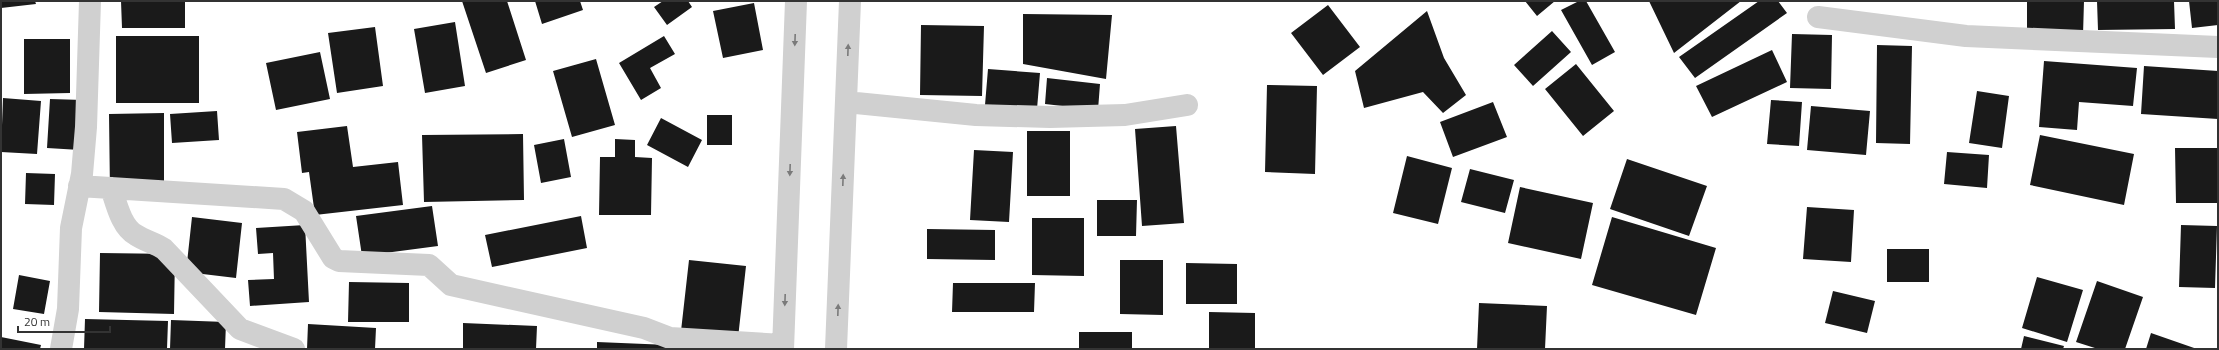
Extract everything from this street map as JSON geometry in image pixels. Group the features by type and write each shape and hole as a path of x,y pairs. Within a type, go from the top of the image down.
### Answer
{"street":[{"path":"61,349 68,308 71,228 79,186 86,127 90,1"},
{"path":"79,186 284,199 304,211 333,258 339,261 430,265 451,285 644,328 670,338 783,347 796,1"},
{"path":"836,349 850,1"},
{"path":"1818,17 1966,36 2218,47"},
{"path":"846,102 976,115 1050,117 1125,115 1186,105"},
{"path":"111,188 124,221 135,235 152,241 164,249 240,329 294,349"}],"building":[{"path":"1,1 35,1 36,4 1,8"},
{"path":"121,1 185,1 185,28 122,28"},
{"path":"462,1 507,1 526,60 486,73"},
{"path":"535,1 580,1 583,10 542,24"},
{"path":"663,1 688,1 692,7 667,25 654,7"},
{"path":"1525,1 1555,1 1537,16"},
{"path":"1579,1 1586,1 1615,52 1592,65 1561,10"},
{"path":"1649,1 1741,1 1674,53"},
{"path":"1759,1 1778,1 1787,13 1695,78 1679,57"},
{"path":"2027,1 2084,1 2083,35 2027,34"},
{"path":"2097,1 2174,1 2175,29 2098,30"},
{"path":"2189,1 2218,1 2218,25 2192,28"},
{"path":"754,3 763,50 723,58 713,11"},
{"path":"1328,5 1360,47 1323,75 1291,33"},
{"path":"1427,11 1444,58 1466,95 1443,113 1423,92 1364,108 1355,71"},
{"path":"1023,14 1112,15 1106,79 1023,64"},
{"path":"455,22 465,86 425,93 414,29"},
{"path":"921,25 984,26 982,96 920,95"},
{"path":"375,27 383,86 337,93 328,33"},
{"path":"1552,31 1571,52 1533,86 1514,65"},
{"path":"1792,34 1832,35 1831,89 1790,88"},
{"path":"116,36 199,36 199,103 116,103"},
{"path":"664,36 675,54 650,68 661,88 641,100 619,63"},
{"path":"24,39 70,39 70,93 24,94"},
{"path":"1877,45 1912,46 1910,144 1876,143"},
{"path":"1772,50 1787,82 1712,117 1696,86"},
{"path":"320,52 330,99 276,110 266,63"},
{"path":"596,59 615,125 572,137 553,71"},
{"path":"2044,61 2137,68 2133,106 2079,102 2077,130 2039,127"},
{"path":"1576,64 1614,111 1583,136 1545,89"},
{"path":"2144,66 2218,71 2218,119 2141,114"},
{"path":"988,69 1040,73 1037,109 985,105"},
{"path":"1047,78 1100,84 1098,110 1045,104"},
{"path":"1267,85 1317,86 1315,174 1265,172"},
{"path":"1977,91 2009,96 2002,148 1969,143"},
{"path":"3,98 41,101 37,154 1,152"},
{"path":"50,99 83,100 80,150 47,148"},
{"path":"1771,100 1802,102 1799,146 1767,144"},
{"path":"1493,102 1507,137 1453,157 1440,122"},
{"path":"1811,106 1870,111 1866,155 1807,150"},
{"path":"217,111 219,140 172,143 170,114"},
{"path":"164,113 164,193 110,193 109,114"},
{"path":"707,115 732,115 732,145 707,145"},
{"path":"661,118 702,140 688,167 647,145"},
{"path":"347,126 353,167 398,162 403,205 315,215 309,172 302,173 297,132"},
{"path":"1176,126 1184,223 1142,226 1135,129"},
{"path":"1027,131 1070,131 1070,196 1027,196"},
{"path":"523,134 524,200 424,202 422,135"},
{"path":"2040,135 2134,154 2124,205 2030,185"},
{"path":"564,139 571,177 541,183 534,145"},
{"path":"615,139 635,140 635,157 652,158 651,215 599,215 600,157 615,157"},
{"path":"2175,148 2218,148 2218,203 2176,203"},
{"path":"974,150 1013,152 1009,222 970,220"},
{"path":"1947,152 1989,155 1987,188 1944,184"},
{"path":"1407,156 1452,168 1438,224 1393,213"},
{"path":"1627,159 1707,186 1689,236 1610,209"},
{"path":"1470,169 1514,180 1505,213 1461,202"},
{"path":"26,173 55,174 54,205 25,204"},
{"path":"1520,187 1593,203 1581,259 1508,243"},
{"path":"1097,200 1137,200 1136,236 1097,236"},
{"path":"432,206 438,246 362,256 356,216"},
{"path":"1807,207 1854,210 1851,262 1803,259"},
{"path":"581,216 587,248 492,267 485,235"},
{"path":"192,217 242,223 236,278 186,272"},
{"path":"1612,217 1716,248 1696,315 1592,285"},
{"path":"1032,218 1084,218 1084,276 1032,275"},
{"path":"305,225 309,302 250,306 248,280 274,279 273,253 258,254 256,228"},
{"path":"2181,225 2217,226 2215,288 2179,287"},
{"path":"927,229 995,230 995,260 927,259"},
{"path":"1887,249 1929,249 1929,282 1887,282"},
{"path":"100,253 175,254 174,314 99,312"},
{"path":"689,260 746,266 738,338 681,331"},
{"path":"1120,260 1163,260 1163,315 1120,314"},
{"path":"1186,263 1237,264 1237,304 1186,304"},
{"path":"19,275 50,281 44,314 13,309"},
{"path":"2037,277 2083,290 2067,342 2022,328"},
{"path":"2097,281 2143,297 2125,349 2098,349 2076,342"},
{"path":"349,282 409,283 409,322 348,322"},
{"path":"953,283 1035,283 1034,312 952,312"},
{"path":"1833,291 1875,301 1867,333 1825,323"},
{"path":"1479,303 1547,306 1545,349 1477,349"},
{"path":"1209,312 1255,313 1255,349 1209,349"},
{"path":"85,319 168,321 167,349 84,349"},
{"path":"171,320 226,322 225,349 170,349"},
{"path":"463,323 537,326 536,349 463,349"},
{"path":"308,324 376,328 375,349 307,349"},
{"path":"1079,332 1132,332 1132,349 1079,349"},
{"path":"2151,333 2197,349 2146,349"},
{"path":"2024,336 2064,346 2063,349 2021,349"},
{"path":"1,337 41,345 40,349 1,349"},
{"path":"597,342 669,345 669,349 597,349"}]}
